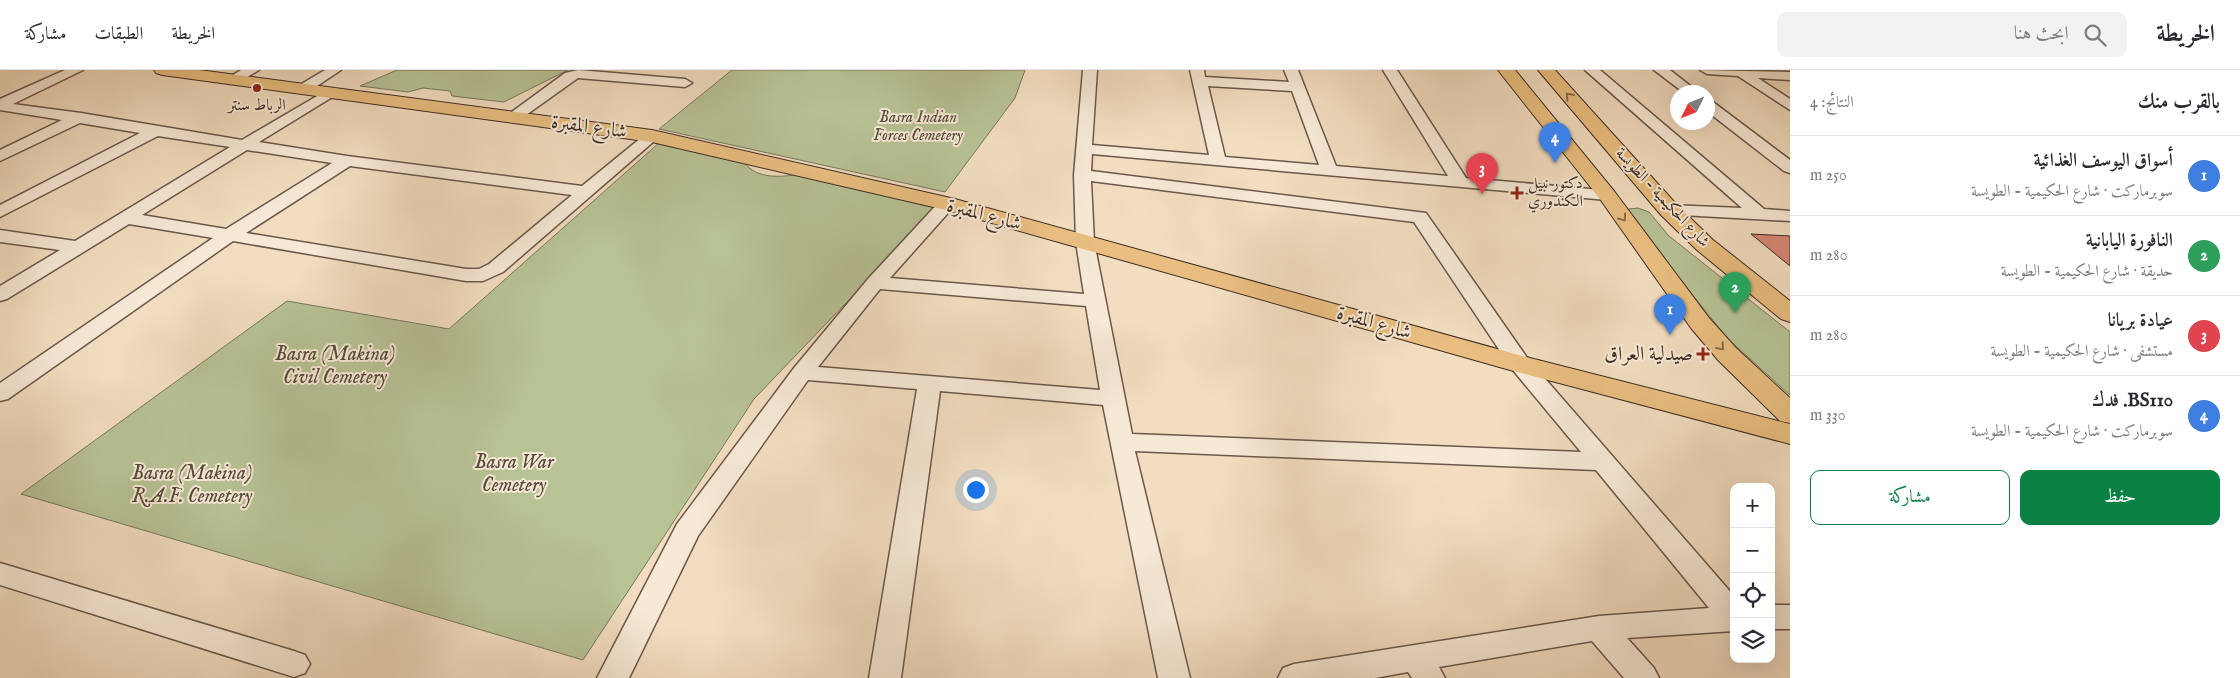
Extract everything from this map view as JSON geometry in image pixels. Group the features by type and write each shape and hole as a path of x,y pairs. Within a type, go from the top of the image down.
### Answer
{"main road":[{"name":"شارع الحكيمية - الطويسة","path":"1506,70 1607,195 1700,323 1727,354 1790,414"},
{"name":"شارع الحكيمية - الطويسة","path":"1546,70 1668,210 1705,245 1790,314"},
{"name":"شارع المقبرة","path":"174,71 652,136 948,204 1520,364 1790,434"},
{"path":"1544,117 1570,123 1591,121"},
{"path":"1560,138 1582,137 1608,140"}],"street":[{"path":"0,105 76,70"},
{"path":"232,80 252,70"},
{"path":"303,89 334,70"},
{"path":"1090,70 1082,175 1085,242 1113,398 1174,678"},
{"path":"1291,70 1329,170"},
{"path":"1390,70 1460,182"},
{"path":"1592,70 1759,214"},
{"path":"1661,70 1681,85"},
{"path":"1707,70 1790,76"},
{"path":"514,117 570,76 581,72 685,83"},
{"path":"1742,72 1790,106"},
{"path":"1218,161 1198,75 1298,87"},
{"path":"0,295 329,93"},
{"path":"0,105 347,161 586,192"},
{"path":"1715,110 1790,168"},
{"path":"0,156 81,117"},
{"path":"0,212 157,130"},
{"path":"126,218 466,275 483,275 496,268 652,136"},
{"path":"1084,149 1607,195"},
{"path":"0,394 230,235 347,161"},
{"path":"1082,175 1420,217 1520,364 1730,613"},
{"path":"613,678 686,531 802,373 875,283 948,204"},
{"path":"1668,210 1790,216"},
{"path":"0,236 78,247"},
{"path":"875,283 1096,301"},
{"path":"802,373 1113,398"},
{"path":"885,678 930,382"},
{"path":"1122,442 1604,462"},
{"path":"0,574 294,664"},
{"path":"1775,617 1790,616"},
{"path":"1294,678 1422,667 1599,628 1730,618"},
{"path":"1599,628 1643,678"}],"green space":[{"path":"397,70 568,70 504,102 452,96 450,91 423,88 408,92 360,86"},
{"name":"Basra Indian Forces Cemetery","path":"732,70 1025,70 1015,98 945,192 659,129"},
{"name":"Basra War Cemetery","path":"660,142 744,162 756,172 770,176 801,174 938,207 754,399 583,660 21,494 287,301 449,329"},
{"path":"1638,208 1649,212 1669,236 1790,332 1790,395 1727,338 1628,214 1629,209"}],"building":[{"path":"1751,234 1790,236 1790,266"}],"place":[{"name":"الرباط سنتر","path":"257,88"},
{"name":"BS110. فدك","path":"1555,163"},
{"name":"دكتور نبيل الكندوري","path":"1517,193"},
{"name":"عيادة بريانا","path":"1482,194"},
{"name":"النافورة اليابانية","path":"1735,313"},
{"name":"أسواق اليوسف الغذائية","path":"1670,335"},
{"name":"صيدلية العراق","path":"1703,354"}],"park label":[{"name":"Basra (Makina) Civil Cemetery","path":"335,366"},
{"name":"Basra (Makina) R.A.F. Cemetery","path":"192,484"}]}
